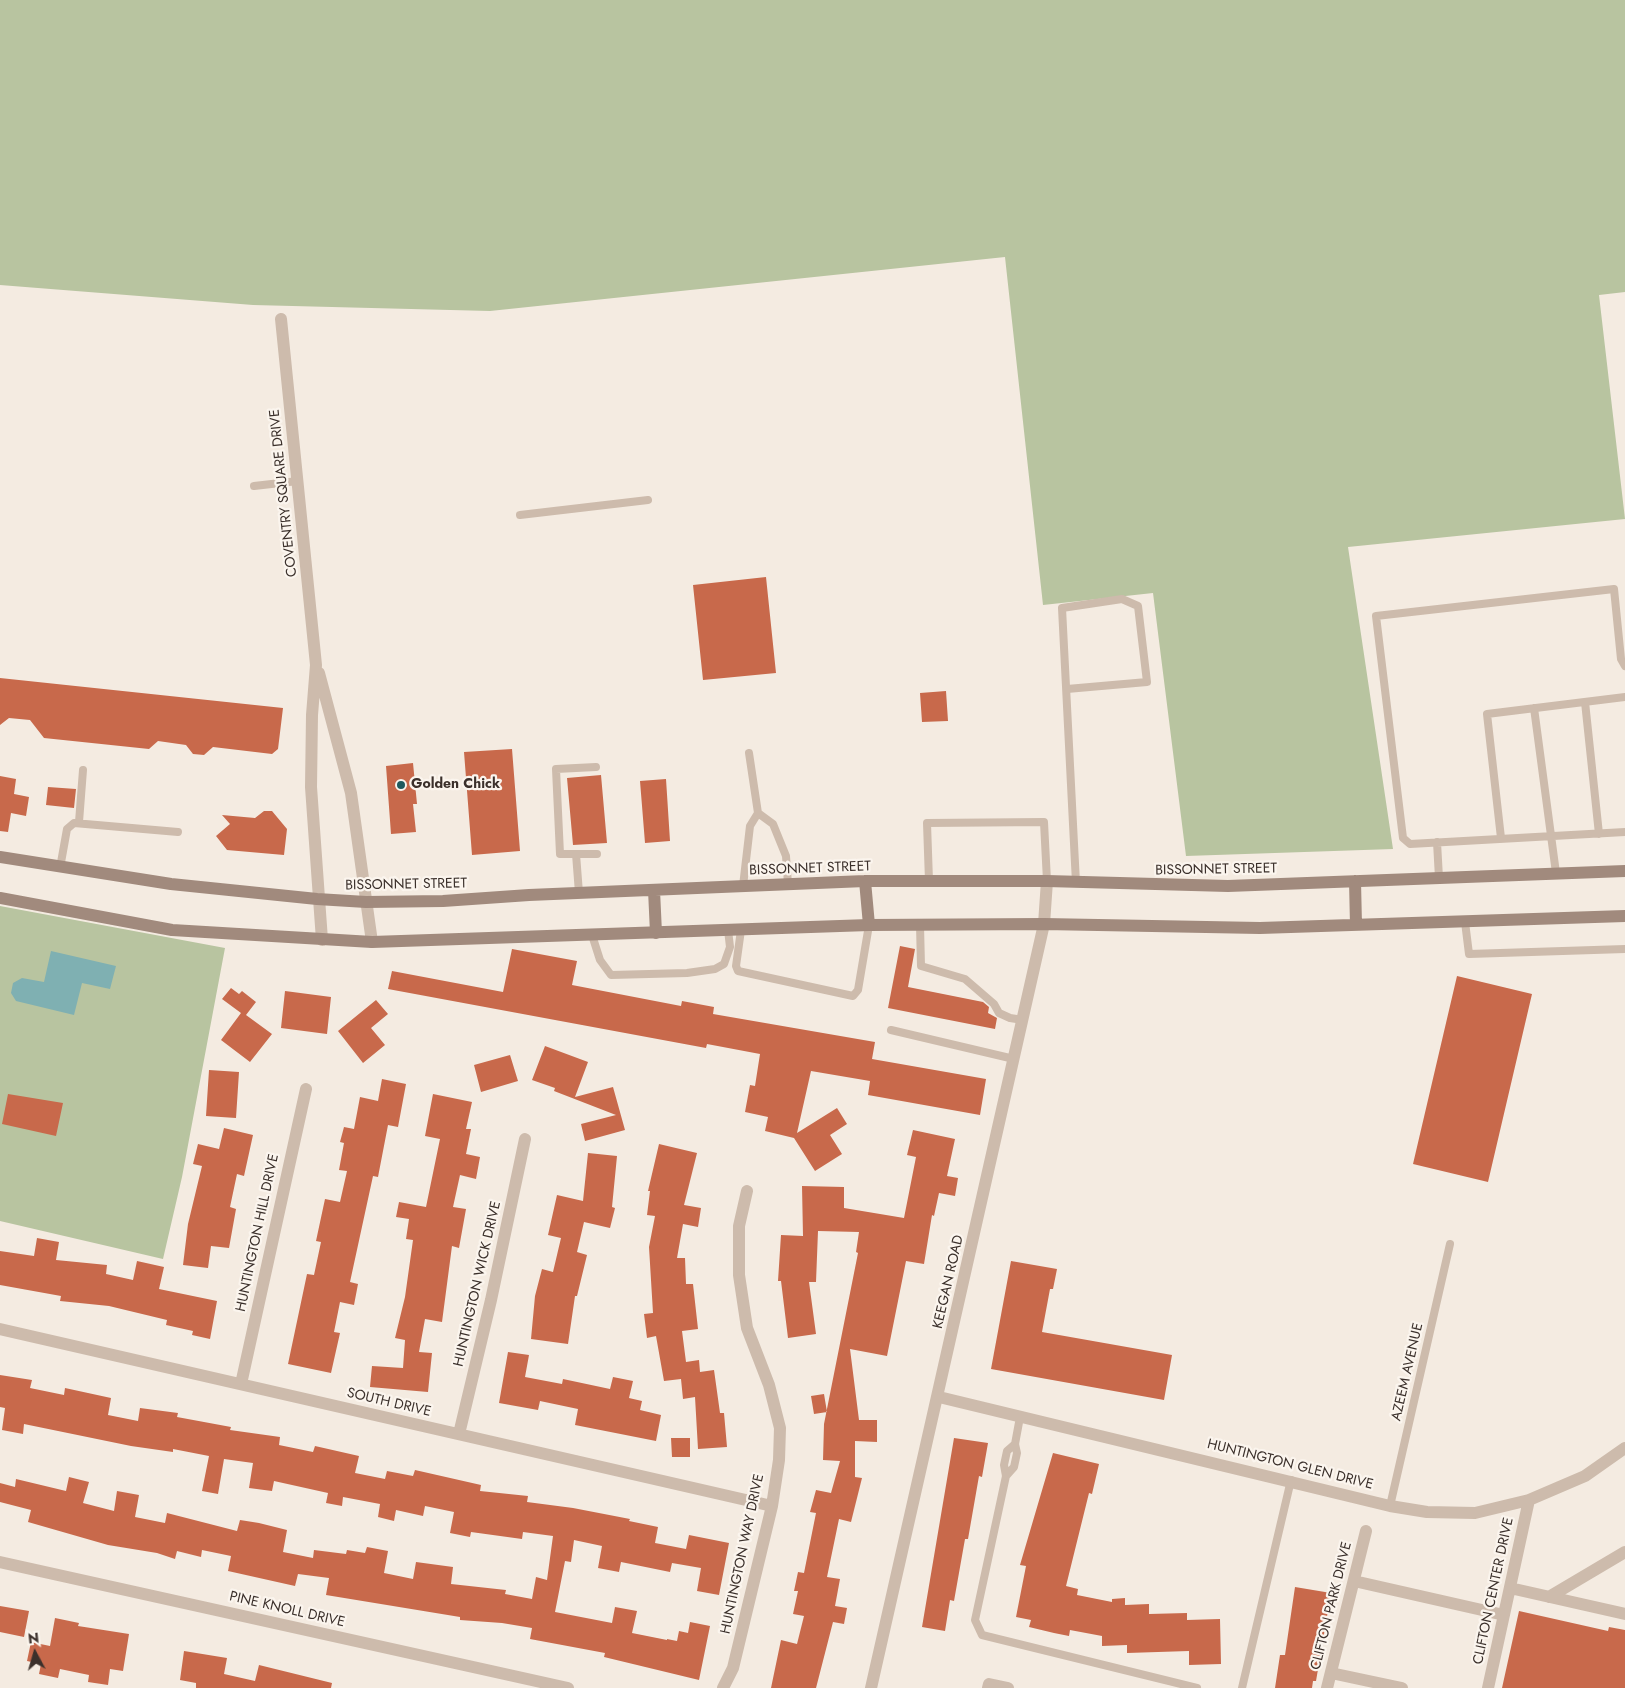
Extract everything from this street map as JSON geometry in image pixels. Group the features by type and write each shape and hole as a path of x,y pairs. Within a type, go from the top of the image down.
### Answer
{"main road":[{"name":"BISSONNET STREET","path":"0,858 171,884 317,899 366,902 443,901 579,893 865,881 1047,881 1228,886 1625,871"},
{"path":"865,881 869,926"},
{"path":"1355,881 1356,926"},
{"path":"654,890 656,933"},
{"path":"0,898 172,930 372,942 869,926 1044,924 1260,928 1625,916"}],"street":[{"name":"COVENTRY SQUARE DRIVE","path":"281,319 316,665 351,793 372,942"},
{"name":"COVENTRY SQUARE DRIVE","path":"316,665 312,715 311,787 317,899 322,940"},
{"name":"KEEGAN ROAD","path":"870,1688 939,1397 1023,1020 1044,924 1047,881"},
{"name":"HUNTINGTON HILL DRIVE","path":"241,1384 306,1089"},
{"name":"HUNTINGTON WICK DRIVE","path":"459,1434 491,1300 525,1140"},
{"name":"HUNTINGTON WAY DRIVE","path":"723,1688 733,1668 772,1506 779,1460 780,1428 769,1385 747,1328 739,1275 739,1226 747,1191"},
{"name":"SOUTH DRIVE","path":"0,1329 772,1506"},
{"name":"HUNTINGTON GLEN DRIVE","path":"939,1397 1291,1480 1390,1506 1427,1512 1475,1513 1528,1500 1585,1476 1625,1448"},
{"name":"CLIFTON CENTER DRIVE","path":"1488,1688 1528,1500"},
{"name":"CLIFTON PARK DRIVE","path":"1328,1688 1366,1531"},
{"path":"1549,1597 1625,1552"},
{"name":"PINE KNOLL DRIVE","path":"0,1562 568,1688"},
{"path":"1354,1581 1504,1615"},
{"path":"1510,1588 1625,1614"},
{"path":"1331,1673 1402,1688"},
{"path":"988,1688 989,1684 1008,1688"}],"lane":[{"path":"254,486 298,481"},
{"path":"520,515 648,500"},
{"path":"1625,666 1622,659 1614,589 1376,616 1403,838 1410,844 1625,832"},
{"path":"1067,689 1148,682 1138,606 1122,599 1062,608 1076,883"},
{"path":"1501,838 1487,714 1625,697"},
{"path":"1585,702 1599,834"},
{"path":"1534,708 1556,873"},
{"path":"742,886 750,826 758,813 749,753"},
{"path":"596,767 556,769 560,854 597,854"},
{"path":"79,822 83,770"},
{"path":"758,813 773,824 786,856 788,884"},
{"path":"929,881 927,823 1044,822 1047,881"},
{"path":"60,868 67,829 74,823 178,832"},
{"path":"1437,842 1440,878"},
{"path":"576,854 579,893"},
{"path":"1466,922 1469,954 1625,949"},
{"path":"920,925 921,966 965,979 994,1004 999,1013 1010,1018 1023,1020"},
{"path":"735,930 736,966 738,971 854,996 858,990 869,926"},
{"path":"592,935 600,960 611,975 687,973 715,969 724,964 735,930"},
{"path":"891,1030 1014,1059"},
{"name":"AZEEM AVENUE","path":"1390,1506 1450,1244"},
{"path":"1020,1417 1014,1444 1017,1454 1014,1467 1006,1476 975,1620 982,1635 1197,1688"},
{"path":"1242,1688 1291,1480"}],"green space":[{"path":"0,0 1625,0 1625,292 1599,295 1625,519 1348,547 1393,849 1186,856 1153,593 1043,605 1005,257 490,311 253,305 0,285"},
{"path":"0,906 225,948 182,1177 163,1259 0,1221"}],"water":[{"path":"51,951 116,966 110,989 82,983 74,1015 16,1001 11,993 13,983 22,978 44,982"}],"building":[{"path":"766,577 776,673 703,680 693,585"},
{"path":"0,678 283,708 278,749 272,754 213,747 204,755 193,754 186,745 158,741 149,749 44,738 30,720 9,718 0,725"},
{"path":"946,691 948,721 922,722 920,693"},
{"path":"512,749 520,851 472,855 464,752"},
{"name":"Golden Chick","path":"413,763 417,804 413,804 416,832 391,834 386,766"},
{"path":"601,775 607,843 573,845 567,778"},
{"path":"0,776 16,779 14,794 29,797 26,816 11,813 8,832 0,831"},
{"path":"666,779 670,841 645,843 640,781"},
{"path":"48,787 76,789 74,808 46,805"},
{"path":"264,811 272,811 287,829 284,855 227,850 216,836 230,824 222,815 255,818"},
{"path":"900,946 915,949 908,987 983,1002 989,1007 988,1013 997,1018 995,1029 888,1008"},
{"path":"512,949 577,961 572,985 681,1006 682,1001 714,1007 713,1014 875,1042 872,1059 986,1079 980,1115 868,1095 870,1081 811,1071 797,1133 837,1108 847,1124 830,1135 842,1154 815,1171 794,1138 765,1131 768,1117 745,1112 750,1085 755,1086 760,1054 707,1044 706,1048 388,989 392,971 503,992"},
{"path":"1457,976 1532,994 1488,1182 1413,1164"},
{"path":"231,988 239,994 242,991 256,1002 246,1015 272,1034 250,1062 221,1040 241,1013 222,999"},
{"path":"285,991 331,997 327,1034 281,1028"},
{"path":"376,1000 388,1014 371,1028 385,1045 363,1063 338,1031"},
{"path":"545,1046 588,1062 575,1097 613,1087 625,1130 585,1141 581,1124 616,1115 554,1091 555,1088 532,1080"},
{"path":"510,1055 518,1081 481,1092 474,1065"},
{"path":"209,1070 239,1072 236,1118 206,1116"},
{"path":"382,1079 406,1084 398,1127 388,1125 378,1177 373,1176 350,1282 358,1284 354,1305 340,1302 334,1332 340,1333 331,1373 288,1364 307,1274 314,1275 321,1242 316,1241 325,1199 340,1202 347,1171 339,1170 344,1143 340,1142 344,1127 354,1129 360,1097 378,1101"},
{"path":"8,1094 63,1103 56,1136 2,1124"},
{"path":"433,1094 472,1102 466,1129 471,1129 466,1154 480,1157 476,1179 460,1175 453,1207 466,1209 459,1248 452,1246 442,1322 425,1319 419,1352 432,1353 428,1392 370,1387 372,1366 403,1368 405,1340 395,1338 405,1297 413,1240 406,1239 409,1219 396,1217 399,1202 426,1207 440,1139 425,1136"},
{"path":"224,1128 253,1135 244,1176 237,1174 230,1207 236,1209 229,1248 211,1246 208,1268 183,1265 188,1224 202,1166 193,1164 198,1144 219,1149"},
{"path":"913,1130 955,1139 947,1176 958,1178 955,1196 939,1193 934,1216 932,1215 924,1264 906,1261 887,1356 850,1349 859,1420 877,1420 877,1442 855,1441 855,1477 862,1478 851,1522 839,1519 827,1577 840,1579 835,1606 847,1608 844,1624 833,1622 816,1688 771,1688 781,1640 797,1644 804,1616 793,1614 798,1591 794,1591 798,1572 804,1573 816,1513 810,1512 816,1490 831,1493 840,1461 823,1460 824,1424 858,1253 856,1252 859,1232 818,1231 816,1282 809,1282 816,1334 788,1338 781,1281 778,1281 781,1235 803,1236 802,1186 844,1187 844,1208 904,1218 916,1157 907,1155"},
{"path":"659,1144 697,1153 684,1205 701,1208 698,1227 683,1224 677,1258 685,1258 686,1284 693,1284 698,1329 682,1331 686,1362 699,1360 700,1372 714,1370 720,1413 724,1413 727,1447 698,1449 695,1397 683,1399 681,1379 664,1381 656,1336 647,1338 644,1314 653,1313 649,1247 655,1216 647,1215 650,1191 648,1191"},
{"path":"588,1153 617,1156 612,1207 615,1208 610,1228 584,1222 577,1252 587,1255 577,1296 575,1296 568,1344 531,1339 535,1296 542,1269 553,1272 561,1238 548,1235 557,1195 583,1201"},
{"path":"37,1238 59,1242 56,1260 107,1265 106,1274 133,1280 137,1261 164,1267 159,1289 217,1301 210,1339 192,1335 193,1331 166,1325 167,1320 109,1306 60,1301 61,1296 0,1285 0,1251 34,1256"},
{"path":"1011,1261 1057,1269 1053,1289 1050,1289 1042,1332 1172,1355 1164,1400 991,1369"},
{"path":"508,1352 529,1355 525,1377 562,1384 563,1379 610,1389 613,1377 633,1381 629,1398 642,1401 640,1410 661,1415 656,1441 575,1425 578,1409 540,1401 538,1410 499,1403"},
{"path":"0,1375 32,1380 30,1388 64,1395 65,1388 111,1398 108,1415 138,1421 140,1408 178,1413 177,1417 231,1427 230,1430 280,1437 279,1445 313,1452 315,1446 359,1456 355,1473 385,1479 387,1471 413,1476 415,1470 481,1485 480,1491 528,1496 527,1502 573,1508 630,1519 629,1521 658,1527 655,1543 686,1549 689,1535 729,1543 719,1595 697,1591 701,1568 672,1563 670,1572 621,1562 619,1572 598,1568 602,1546 574,1540 571,1562 565,1561 555,1612 612,1623 615,1607 637,1611 632,1633 677,1641 679,1631 688,1633 690,1622 710,1626 699,1680 604,1657 605,1653 530,1639 532,1628 502,1623 460,1620 460,1617 326,1595 329,1578 298,1574 295,1586 228,1571 231,1556 202,1550 201,1557 177,1551 175,1559 157,1553 108,1545 28,1522 31,1510 0,1502 0,1483 15,1487 16,1479 66,1491 69,1477 89,1482 83,1503 114,1511 117,1491 139,1495 135,1517 165,1523 167,1513 237,1531 240,1520 259,1523 287,1530 283,1552 313,1558 314,1550 346,1554 347,1550 365,1553 367,1547 388,1551 384,1573 413,1579 416,1562 453,1567 451,1584 506,1590 505,1594 532,1599 536,1577 547,1580 553,1536 523,1532 522,1539 471,1532 470,1537 450,1533 454,1512 425,1506 423,1516 396,1510 394,1521 378,1517 380,1504 343,1497 342,1506 326,1503 328,1493 274,1481 272,1491 249,1488 253,1463 224,1459 218,1494 202,1491 209,1456 173,1449 173,1452 131,1446 24,1424 23,1434 2,1430 5,1408 0,1407"},
{"path":"824,1394 827,1412 814,1414 811,1396"},
{"path":"671,1438 690,1438 690,1457 672,1457"},
{"path":"954,1438 988,1443 982,1477 979,1476 968,1539 965,1539 954,1601 950,1600 945,1631 922,1627"},
{"path":"1053,1453 1099,1464 1092,1494 1089,1493 1066,1586 1078,1589 1077,1595 1112,1602 1112,1599 1125,1598 1125,1605 1149,1604 1149,1614 1187,1613 1187,1620 1220,1619 1221,1664 1189,1665 1189,1651 1127,1653 1127,1645 1102,1646 1102,1636 1070,1630 1069,1636 1054,1633 1029,1627 1031,1620 1016,1617 1026,1566 1020,1565"},
{"path":"1295,1587 1331,1593 1316,1681 1313,1681 1312,1688 1275,1688 1280,1655 1285,1655"},
{"path":"0,1606 29,1611 24,1637 0,1632"},
{"path":"1519,1611 1608,1631 1609,1627 1625,1630 1625,1688 1502,1688"},
{"path":"55,1618 79,1623 78,1626 129,1634 123,1671 110,1669 108,1685 88,1682 89,1675 60,1669 58,1678 39,1674 41,1664 27,1661 31,1642 50,1646"},
{"path":"184,1651 227,1658 224,1674 255,1681 259,1665 332,1683 331,1688 196,1688 196,1683 180,1680"}],"place":[{"name":"Golden Chick","path":"401,785"}]}
